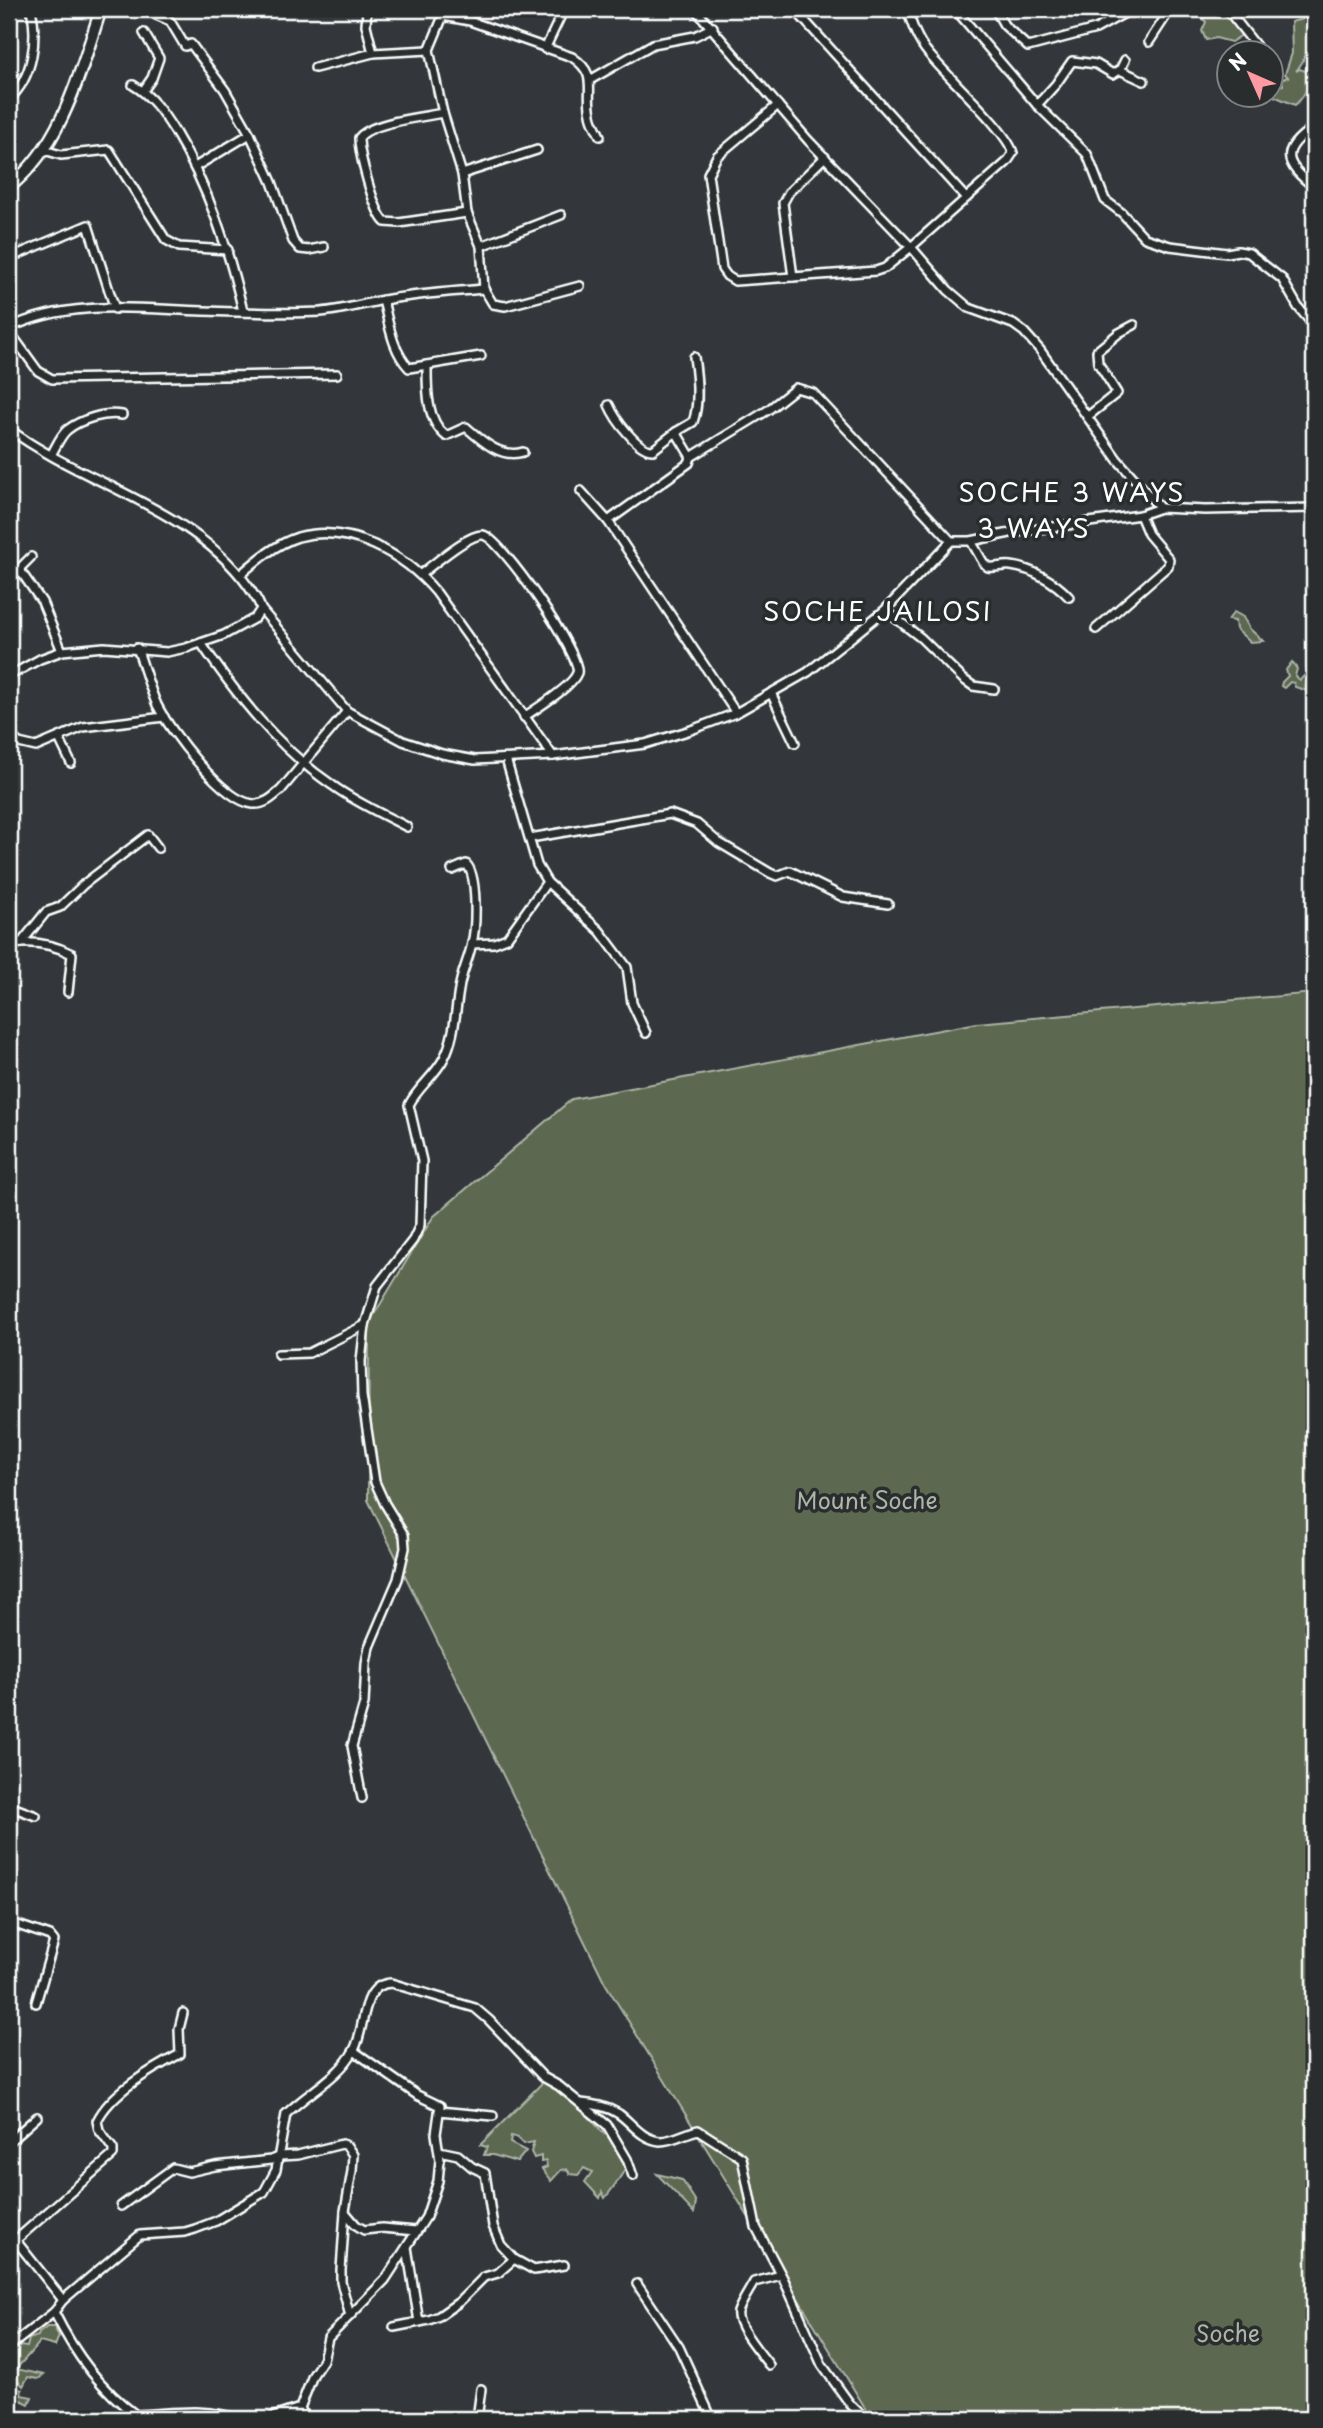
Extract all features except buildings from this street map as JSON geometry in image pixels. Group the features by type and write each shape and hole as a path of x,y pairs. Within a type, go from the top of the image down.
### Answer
{"main road":[{"path":"9,187 44,149 63,117 101,9"}],"street":[{"path":"9,99 21,87 29,65 34,31 31,9"},
{"path":"367,9 366,25 373,53"},
{"path":"545,49 564,9"},
{"path":"695,9 825,158 911,247 948,290 966,306 1013,324 1024,332 1040,350 1116,459 1160,508"},
{"path":"778,105 717,156 708,174 722,269 735,281 876,271 885,268 1007,162 1013,153 1004,136 928,53 917,36 907,9"},
{"path":"955,9 1037,105 1087,154 1105,200 1122,213 1145,238 1170,246 1250,253 1282,279 1298,307 1314,326"},
{"path":"996,11 1004,25 1028,47 1096,29 1132,9"},
{"path":"1149,42 1166,16 1167,9"},
{"path":"1227,9 1250,38"},
{"path":"796,11 966,198"},
{"path":"580,286 505,306 493,304 484,289 481,246 467,213 461,174 443,113 429,50 444,13 470,20 578,62 588,73 591,116 600,136"},
{"path":"156,15 170,21 181,43 185,46 191,44 197,50 225,90 250,134 272,182 293,241 300,249 324,247"},
{"path":"590,80 653,44 695,36 713,27"},
{"path":"143,91 152,78 159,58 144,33"},
{"path":"315,68 373,53 429,50"},
{"path":"1037,105 1072,61 1096,64 1113,74 1125,60"},
{"path":"1120,69 1144,81"},
{"path":"133,85 143,91 168,121 195,167 228,250 243,311"},
{"path":"443,113 363,132 358,142 374,206 382,220 391,224 467,213"},
{"path":"1314,127 1288,155 1293,169 1314,187"},
{"path":"195,167 250,134"},
{"path":"44,149 61,155 109,150 166,240 179,247 228,250"},
{"path":"461,174 537,150"},
{"path":"793,277 784,200 825,158"},
{"path":"481,246 561,215"},
{"path":"9,258 88,225 115,309"},
{"path":"337,374 52,379 38,371 9,329 46,313 115,309 320,312 383,300 484,289"},
{"path":"383,300 400,358 409,368 481,356"},
{"path":"1087,417 1116,393 1098,363 1097,351 1134,325"},
{"path":"609,405 625,429 648,451 653,450 693,422 696,415 694,357"},
{"path":"427,365 431,409 439,430 446,436 466,428 481,441 498,450 514,455 523,452"},
{"path":"608,522 689,463 691,457 768,410 796,388 803,388 813,393 951,541"},
{"path":"51,454 68,429 93,417 122,415"},
{"path":"9,429 87,475 135,497 214,548 240,575 258,600 261,609 347,711 403,741 475,761 553,756 645,744 736,713 808,671 885,610 951,541 971,541 1140,515 1160,508 1314,508"},
{"path":"676,432 691,457"},
{"path":"581,491 608,522 736,713"},
{"path":"1096,629 1168,566 1169,559 1149,534 1140,515"},
{"path":"240,575 268,552 297,538 335,533 381,549 421,574 436,592 553,756"},
{"path":"421,574 471,537 482,534 489,537 507,556 561,633 577,660 578,667 572,680 524,717"},
{"path":"971,541 988,567 1010,566 1038,574 1055,583 1069,597"},
{"path":"9,579 31,557"},
{"path":"19,569 42,602 62,651"},
{"path":"9,676 40,659 62,651 104,647 167,652 201,643 224,635 255,618 261,609"},
{"path":"885,610 921,638 963,679 973,686 993,689"},
{"path":"201,643 244,704 304,765 332,786 407,827"},
{"path":"138,648 150,689 164,717 195,759 219,784 243,801 255,804 270,801 304,765 347,711"},
{"path":"771,693 795,743"},
{"path":"9,736 19,743 36,747 83,727 164,717"},
{"path":"59,738 71,763"},
{"path":"506,760 537,865 547,882 600,931 627,967 632,1003 646,1033"},
{"path":"530,838 670,814 697,824 718,842 777,876 790,871 843,897 888,904"},
{"path":"22,943 46,912 60,906 136,843 148,835 158,848"},
{"path":"362,1798 352,1746 364,1704 366,1663 369,1647 398,1579 405,1548 404,1535 380,1495 371,1460 361,1388 365,1325 377,1286 413,1240 420,1225 422,1161 408,1105 433,1076 446,1053 457,1010 464,965 472,944 475,901 471,871 466,864 452,870"},
{"path":"472,944 494,943 507,938 547,882"},
{"path":"9,946 22,943 55,947 72,954 68,992"},
{"path":"278,1354 309,1353 365,1325"},
{"path":"9,1805 36,1815"},
{"path":"9,1922 50,1936 54,1941 36,2003"},
{"path":"9,2347 54,2312 63,2301 140,2235 195,2229 216,2221 264,2192 271,2182 279,2156 286,2114 329,2079 354,2051 371,1992 384,1984 391,1983 475,2008 515,2045 543,2077 559,2085 600,2118 613,2134 633,2176"},
{"path":"9,2246 113,2155 113,2149 97,2126 100,2115 134,2082 180,2054 179,2029 183,2013"},
{"path":"300,2408 313,2375 323,2360 326,2341 385,2280 426,2217 438,2181 439,2151 436,2140 440,2106 417,2095 354,2051"},
{"path":"581,2103 610,2109 640,2134 657,2141 698,2130 742,2158 753,2220 825,2370 850,2404 866,2419"},
{"path":"439,2111 493,2116"},
{"path":"9,2143 37,2118"},
{"path":"121,2206 173,2168 189,2172 298,2155 337,2143 346,2146 353,2155 353,2164 345,2211 341,2281 350,2316"},
{"path":"439,2151 458,2155 472,2167 485,2173 496,2236 514,2259 534,2270 564,2265"},
{"path":"345,2211 356,2225 365,2230 382,2228 416,2231"},
{"path":"9,2232 63,2301"},
{"path":"407,2246 419,2322"},
{"path":"394,2327 439,2316 459,2302 484,2277 498,2273 514,2259"},
{"path":"769,2365 738,2321 737,2314 754,2283 781,2275"},
{"path":"637,2284 679,2347 711,2417 708,2419"},
{"path":"54,2312 69,2343 98,2381 114,2399 137,2417 166,2412 212,2413 238,2419"},
{"path":"477,2419 481,2389"},
{"path":"267,2419 300,2408"},
{"path":"300,2408 306,2419"}],"green space":[{"path":"1224,9 1242,35 1237,38 1206,40 1202,31 1206,22 1195,10"},
{"path":"1307,18 1309,28 1314,28 1314,45 1296,71 1300,69 1314,77 1295,105 1284,100 1284,78 1288,77 1285,74 1292,53 1291,22"},
{"path":"1234,612 1243,617 1250,629 1263,641 1250,642 1236,629 1235,621 1228,620"},
{"path":"1292,662 1297,669 1295,676 1300,680 1311,669 1313,672 1314,698 1305,690 1295,687 1294,683 1290,682 1284,688 1281,686 1288,676 1286,670"},
{"name":"Mount Soche","path":"1314,993 1314,2419 872,2419 605,1983 368,1500 369,1323 433,1217 572,1099 977,1023"},
{"path":"549,2076 560,2083 620,2151 626,2167 605,2198 602,2192 600,2198 585,2182 592,2172 584,2168 578,2175 570,2174 567,2169 561,2170 551,2181 542,2169 547,2167 546,2161 541,2162 541,2156 534,2158 531,2152 534,2142 524,2144 511,2136 510,2143 526,2151 517,2162 484,2155 487,2147 480,2145"},
{"path":"657,2174 682,2180 696,2202 694,2213"},
{"path":"47,2327 54,2327 59,2336 55,2346 40,2342 16,2369 44,2375 38,2379 28,2377 23,2386 14,2376 10,2386 22,2390 21,2395 32,2397 29,2404 21,2400 16,2405 9,2403 9,2349 27,2347 29,2339 38,2336"}],"district":[{"name":"SOCHE 3 WAYS","path":"1072,491"},
{"name":"3 WAYS","path":"1034,527"},
{"name":"SOCHE JAILOSI","path":"878,610"}],"park label":[{"name":"Soche","path":"1228,2332"}]}
